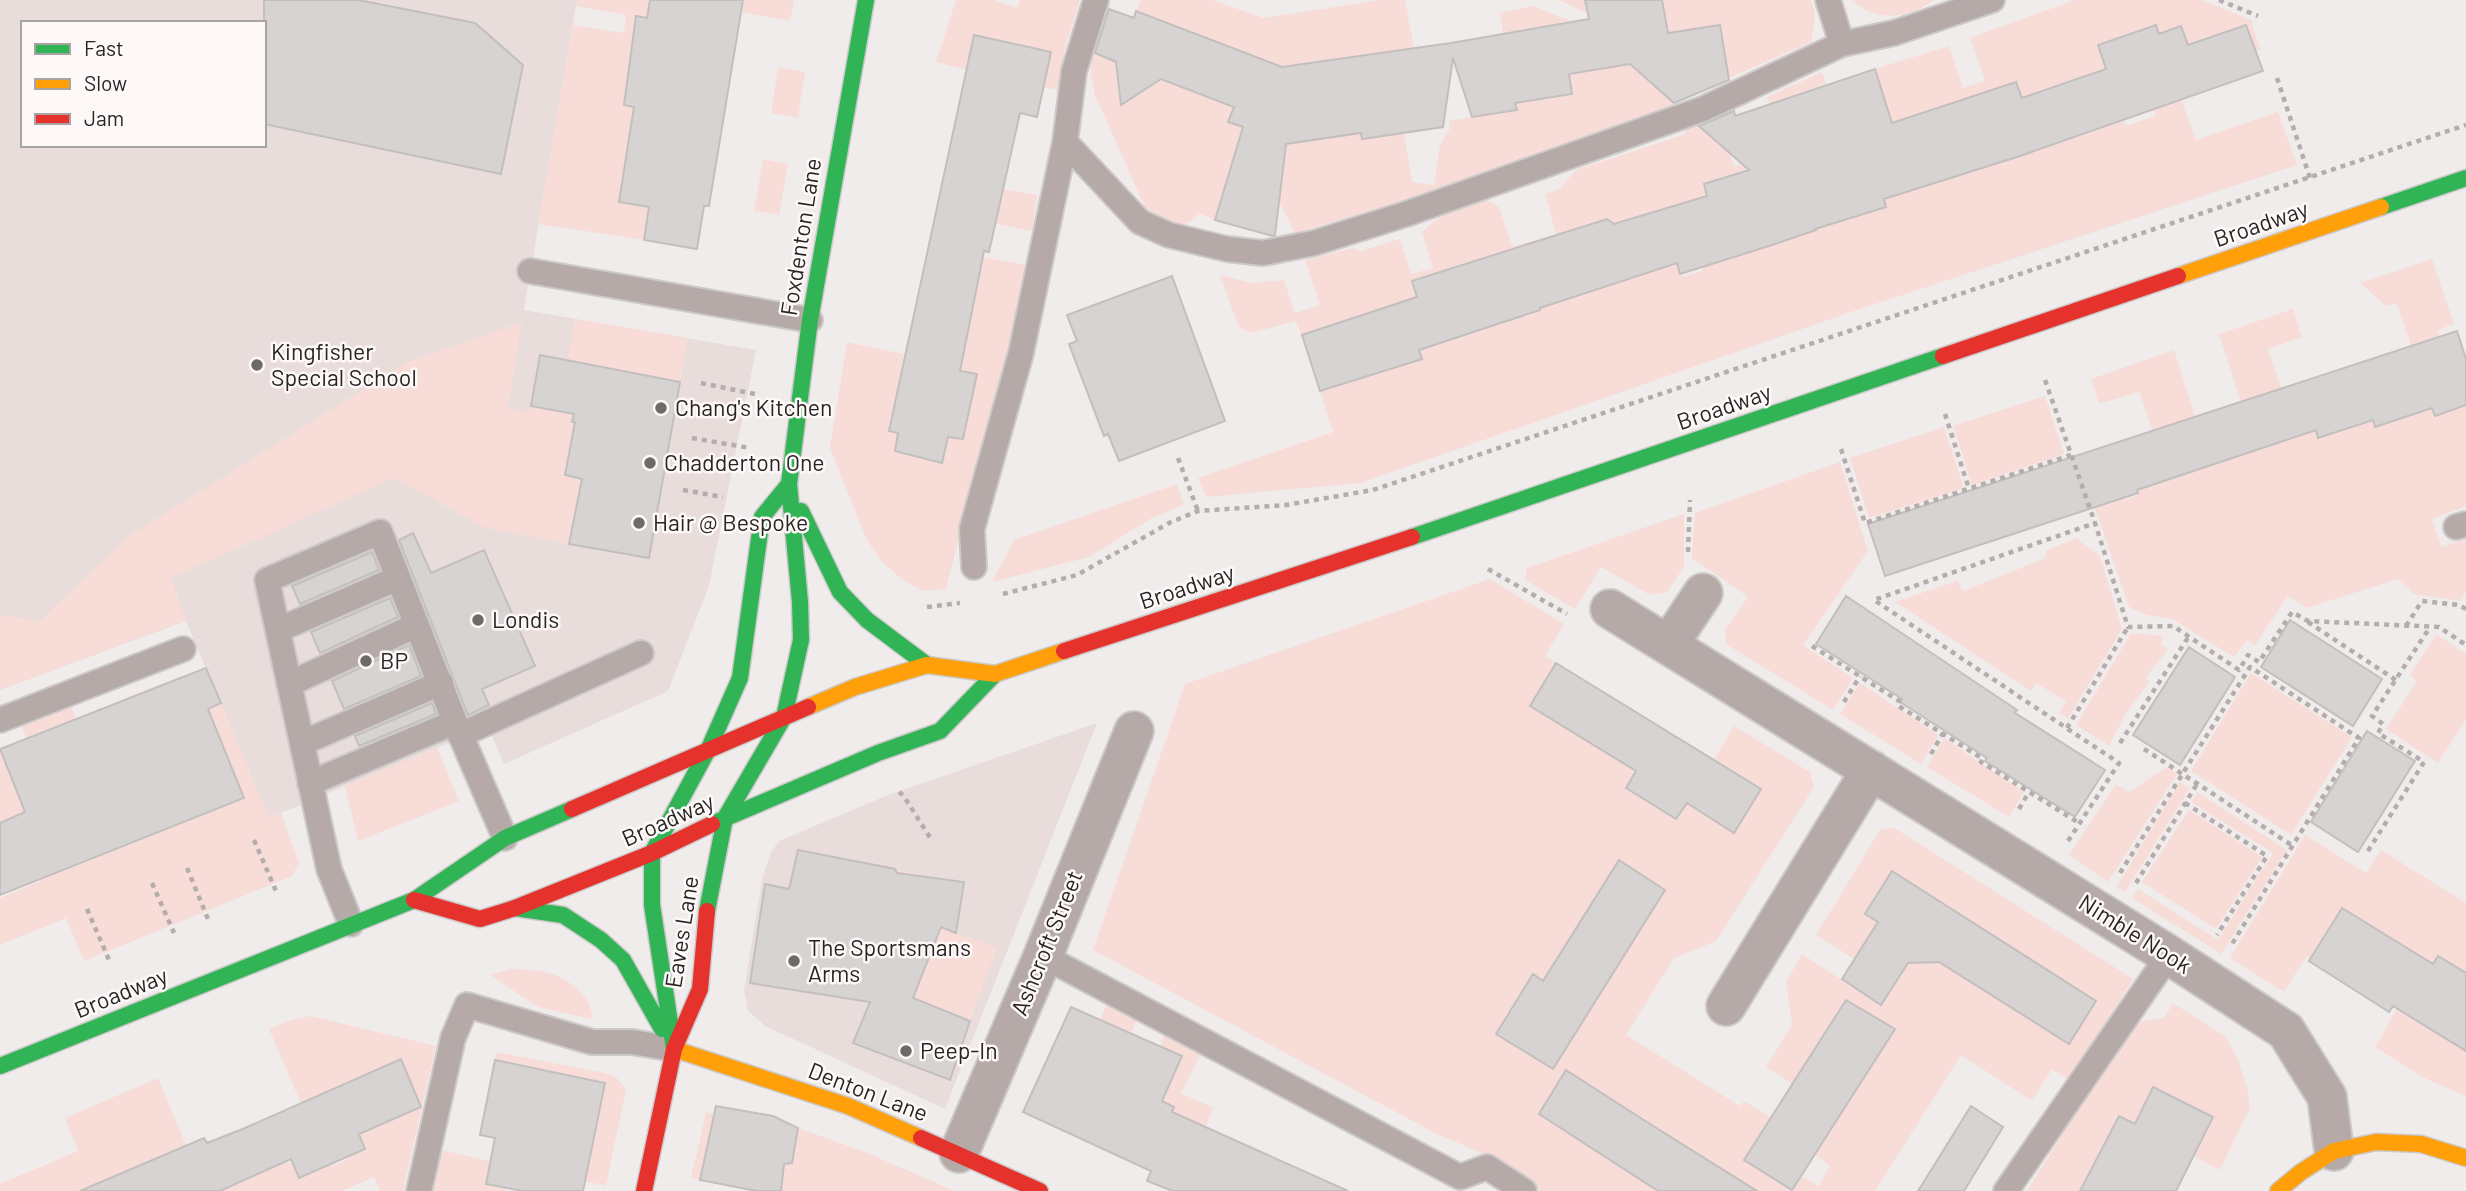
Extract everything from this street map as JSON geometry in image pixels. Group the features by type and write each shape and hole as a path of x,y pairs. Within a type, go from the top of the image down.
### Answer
{"main road":[{"name":"Foxdenton Lane","path":"725,818 784,717 801,640 789,484 810,320 866,0"},
{"name":"Broadway","path":"0,1066 414,900 505,838 855,687 928,665 995,674 1463,520 2466,178"},
{"path":"652,853 709,748 740,678 762,517 789,484 822,559 840,592 867,620 928,665"},
{"name":"Broadway","path":"414,900 480,919 515,908 652,853 725,818 878,753 940,732 995,674"},
{"name":"Eaves Lane","path":"644,1191 674,1049 700,989 707,912 725,818"},
{"name":"Eaves Lane","path":"652,853 652,905 674,1049"},
{"path":"515,908 563,915 601,940 623,960 674,1049"},
{"name":"Denton Lane","path":"674,1049 848,1106 1040,1191"},
{"path":"2278,1191 2334,1151 2376,1142 2421,1144 2466,1158"}],"street":[{"path":"1669,645 1695,577"},
{"name":"Nimble Nook","path":"1610,609 2169,954 2286,1031 2327,1097 2334,1151"},
{"name":"Ashcroft Street","path":"959,1153 1043,956 1134,731"},
{"path":"1726,1006 1871,770"}],"lane":[{"path":"974,567 972,529 1021,353 1065,142 1074,71 1096,0"},
{"path":"1828,0 1842,44"},
{"path":"1065,142 1140,222 1169,235 1227,250 1263,253 1314,243 1406,214 1703,109 1842,44 1894,33 1992,0"},
{"path":"530,271 810,320"},
{"path":"351,925 329,869 267,580 380,532 505,838"},
{"path":"278,630 398,578"},
{"path":"289,684 417,625"},
{"path":"0,720 183,649"},
{"path":"310,783 458,728 641,653"},
{"path":"302,743 441,683"},
{"path":"2006,1191 2169,954"},
{"path":"1043,956 1456,1184 1487,1167 1524,1191"},
{"path":"419,1191 453,1038 467,1005 592,1042 632,1042 674,1049"}],"path":[{"path":"2219,0 2258,16"},
{"path":"2277,78 2310,178"},
{"path":"993,596 1077,575 1159,529 1198,512 1286,505 1373,490 2466,125"},
{"path":"2045,380 2128,627 2067,728"},
{"path":"701,383 761,396"},
{"path":"1945,414 1969,489"},
{"path":"692,438 752,449"},
{"path":"1841,449 1865,523 2071,455"},
{"path":"1178,458 1198,512"},
{"path":"683,490 730,498"},
{"path":"1690,500 1695,577"},
{"path":"2062,850 2119,763 1874,600 2095,523"},
{"path":"1488,569 1571,617"},
{"path":"2406,626 2422,601 2459,605 2466,609"},
{"path":"2128,627 2173,626 2239,670 2248,655 2259,662 2292,612 2396,680"},
{"path":"2308,621 2439,627 2466,645"},
{"path":"2368,850 2424,762 2378,733 2383,724 2372,716 2430,626"},
{"path":"2120,743 2189,636"},
{"path":"1812,646 1899,701 1897,705 1983,759 1981,762 2080,823"},
{"path":"2116,880 2250,667 2358,738 2228,950"},
{"path":"2144,749 2293,846"},
{"path":"2130,892 2197,784"},
{"path":"889,787 903,795 931,839"},
{"path":"2185,803 2267,856 2217,935 2206,928"},
{"path":"254,840 275,891"},
{"path":"187,868 208,919"},
{"path":"152,883 174,933"},
{"path":"2136,883 2148,890"},
{"path":"87,909 109,960"}],"shaded area":[{"name":"Kingfisher Special School","path":"0,0 577,0 524,310 756,350 709,586 668,691 504,764 488,727 269,818 186,621 0,690"},
{"path":"577,0 650,0 649,10 739,25 737,44 663,31 626,86 624,105 715,119 714,135 631,123 628,147 652,150 619,202 649,207 644,240 538,224 573,25 624,33 626,15 576,6"},
{"path":"744,0 794,0 790,21 741,12"},
{"path":"956,0 994,0 1017,8 1020,0 1080,0 1065,47 1058,90 1026,84 1034,48 974,35 967,70 936,62"},
{"path":"1141,0 1212,0 1264,18 1380,0 1405,0 1414,48 1282,67 1294,143 1354,134 1350,107 1404,133 1412,182 1434,185 1440,145 1450,128 1449,121 1516,110 1512,85 1595,69 1564,24 1503,34 1500,13 1533,6 1589,28 1679,108 1440,189 1295,233 1279,202 1284,160 1215,220 1199,213 1186,223 1174,224 1147,212 1095,95 1090,51 1122,65 1119,80 1126,92 1143,90 1152,76 1234,107 1229,122 1255,131 1204,37 1136,11"},
{"path":"1558,0 1585,0 1588,13"},
{"path":"1662,0 1811,0 1814,21 1811,42 1729,78 1720,25 1639,36 1589,14"},
{"path":"1852,0 1935,0 1914,11 1893,16 1872,13"},
{"path":"2075,0 2201,0 2251,20 2260,49 2232,59 2222,33 2188,45 2181,26 2159,34 2156,25 2098,45 2106,69 2022,98 2016,82 1998,88 2020,156 2124,121 2126,126 2156,116 2154,109 2181,99 2196,140 2278,112 2297,165 1851,312 1360,483 1206,497 1198,478 1333,432 1320,391 1422,358 1403,302 1314,330 1315,336 1303,340 1296,321 1251,333 1238,326 1220,275 1251,283 1284,280 1295,313 1320,305 1305,260 1353,248 1361,251 1400,239 1411,274 1433,268 1422,233 1444,216 1487,200 1499,207 1512,247 1556,234 1545,194 1559,189 1576,170 1686,134 1685,129 1718,118 1734,167 1783,150 1767,97 1822,72 1840,129 1864,122 1850,77 1855,75 1870,120 1889,115 1875,69 1949,46 1963,88 1985,81 1970,38","holes":["1931,111 1936,128 1977,114 1993,163 1904,192 1883,126","1861,131 1886,207 1866,213 1864,208 1814,224 1816,231 1793,237 1770,159 1789,154 1791,160 1819,151 1818,145","1748,170 1772,245 1751,252 1748,245 1699,260 1703,271 1682,277 1660,210 1707,196 1704,184","1607,219 1614,224 1617,231 1640,224 1655,270 1563,300 1549,254 1596,238 1593,230 1597,222","1524,255 1540,310 1445,341 1424,277 1445,271 1448,280"]},
{"path":"778,67 805,72 798,118 771,113"},
{"path":"763,159 788,164 779,215 754,211"},
{"path":"1001,189 1037,195 1032,231 993,223"},
{"path":"983,257 1025,265 1010,350 946,589 924,591 904,581 880,560 866,538 830,448 847,342 904,354 889,431 963,439 976,374 960,371 967,342 918,331 921,319 969,328"},
{"path":"2432,259 2454,324 2438,330 2439,337 2411,346 2397,303 2386,306 2360,283"},
{"path":"2293,309 2302,337 2268,349 2282,390 2241,403 2219,334"},
{"path":"575,319 688,338 680,382 583,364 572,421 587,425 582,453 569,451 565,475 582,479 569,544 486,528 394,478 171,578 186,620 0,690 0,615 40,621 127,537 407,362 522,322 508,408 529,412 531,406 558,411"},
{"path":"2174,350 2195,417 2153,432 2139,392 2099,404 2091,379"},
{"path":"2045,396 2064,454 1972,485 1953,426"},
{"path":"2430,402 2435,416 2466,405 2466,506 2432,519 2441,547 2466,539 2466,590 2460,601 2414,594 2398,579 2307,608 2288,596 2255,645 2247,640 2234,657 2172,619 2146,615 2129,607 2080,465 2118,483 2125,500 2138,495 2137,490 2316,429 2319,438 2366,422 2370,412 2376,427 2414,414"},
{"path":"1944,427 1964,488 1869,518 1850,458"},
{"path":"1840,462 1868,551 1803,645 1853,678 1833,710 1726,644 1725,630 1748,597 1692,558 1695,513"},
{"path":"1177,484 1184,505 1152,518 1089,557 992,582 1014,540"},
{"path":"1684,514 1684,567 1667,592 1650,595 1601,567 1575,609 1525,580 1527,568"},
{"path":"2076,538 2100,556 2122,629 2068,718 2059,713 2066,701 2036,683 2031,691 1895,602 1957,581 1963,591 2045,558 2047,550"},
{"path":"1490,579 1564,624 1545,656 1556,663 1530,706 1637,771 1626,788 1676,819 1687,803 1761,789 1714,759 1734,726 1810,772 1814,787 1716,941 1674,958 1626,1035 1740,1106 1744,1101 1772,1118 1746,1161 1792,1190 1801,1176 1818,1186 1830,1166 1815,1155 1894,1029 1847,1000 1793,1084 1766,1067 1792,1025 1786,982 1802,954 1880,1005 1894,984 1816,935 1880,830 1893,827 2133,979 2070,1081 2052,1069 2032,1101 1961,1055 1875,1191 1755,1191 1566,1070 1539,1114 1658,1191 1541,1191 1486,1155 1437,1134 1093,950 1185,684","holes":["1622,862 1665,890 1565,1048 1538,1032 1525,1052 1496,1034 1533,975 1543,981","1892,871 2095,1002 2070,1043 1865,914"]},
{"path":"2131,633 2163,636 2161,645 2168,649 2146,677 2149,682 2125,715 2109,746 2076,725"},
{"path":"2436,634 2466,654 2466,719 2438,763 2386,729 2417,681 2410,675"},
{"path":"2251,673 2352,737 2291,835 2191,771"},
{"path":"183,675 198,713 221,703 269,818 281,813 299,863 292,876 84,961 66,918 0,945 0,898 41,881 15,817 0,823 0,749 14,786 40,776 21,725 71,706 92,755 112,747 97,709 101,707 119,751 143,741 125,698","holes":["218,734 244,798 160,832 157,826 198,742","139,833 141,840 57,873 55,867"]},
{"path":"1860,683 1938,735 1921,764 1840,714"},
{"path":"1097,723 945,1109 765,1026 748,1011 744,990 762,880 770,854 779,841 888,795"},
{"path":"1944,738 2024,792 2009,817 1927,767"},
{"path":"437,748 459,801 358,841 345,786"},
{"path":"2167,767 2177,774 2108,882 2069,855 2116,784 2129,792"},
{"path":"2180,782 2190,788 2125,892 2117,886"},
{"path":"2197,792 2287,850 2221,954 2132,898 2138,889 2218,940 2273,853 2191,802"},
{"path":"2189,810 2262,857 2216,929 2142,882"},
{"path":"2305,835 2366,873 2381,850 2466,903 2466,973 2438,956 2403,1012 2466,1051 2466,1096 2424,1078 2375,1047 2397,1009 2306,957 2284,992 2230,958"},
{"path":"895,869 940,879 934,925 997,948 970,1021 913,998 923,972 907,966 881,939"},
{"path":"511,969 545,972 570,983 584,996 592,1019 538,1007 490,975"},
{"path":"2173,1003 2226,1037 2238,1059 2247,1087 2250,1108 2220,1170 2119,1115 2110,1133 2127,1142 2099,1191 2027,1191 2132,1023 2164,1018"},
{"path":"1107,1004 1137,1019 1112,1079 1093,1036"},
{"path":"310,1016 436,1046 403,1191 380,1191 374,1177 342,1191 220,1191 289,1162 318,1162 333,1166 346,1160 350,1152 345,1140 420,1107 401,1059 310,1099 311,1102 302,1106 269,1029"},
{"path":"1166,1032 1202,1051 1181,1093 1214,1108 1205,1127 1175,1113 1151,1172 1146,1169 1174,1107 1162,1101 1182,1056 1160,1046"},
{"path":"497,1052 605,1073 616,1077 626,1089 606,1186 585,1181 605,1083 495,1060"},
{"path":"158,1078 189,1152 176,1150 119,1174 126,1191 0,1191 0,1184 78,1151 65,1118"},
{"path":"706,1112 714,1115 700,1180 691,1178"},
{"path":"798,1128 865,1152 955,1191 781,1191 784,1164 792,1163"},
{"path":"441,1150 490,1161 486,1184 506,1188 505,1191 433,1191"}],"building":[{"path":"264,0 358,0 475,23 523,65 501,174 266,124"},
{"path":"650,0 743,0 709,206 704,206 697,249 644,240 649,207 619,202 634,107 624,105 636,16 647,18"},
{"path":"1585,0 1662,0 1668,33 1720,25 1729,80 1674,103 1630,64 1569,74 1572,94 1515,103 1517,110 1472,117 1453,58 1443,127 1362,139 1361,133 1286,144 1273,236 1215,220 1243,127 1228,122 1234,107 1161,79 1121,105 1116,62 1095,53 1109,9 1134,18 1136,11 1282,67 1451,43 1589,19"},
{"path":"2156,25 2159,34 2181,26 2188,45 2246,25 2263,71 2020,156 1884,199 1886,207 1772,245 1680,274 1677,263 1540,308 1419,350 1422,359 1320,391 1302,335 1417,297 1412,281 1607,219 1614,224 1707,196 1704,184 1749,170 1699,126 1734,111 1735,116 1875,69 1892,123 2016,82 2022,98 2106,69 2098,45"},
{"path":"974,35 1051,52 1037,117 1020,113 989,252 984,251 960,371 977,374 963,439 948,437 942,463 895,451 898,433 889,431"},
{"path":"1172,276 1225,421 1119,461 1108,434 1104,436 1069,344 1077,341 1067,315"},
{"path":"2457,331 2466,359 2466,405 2435,416 2432,408 2375,427 2373,420 2318,438 2316,430 2137,490 2138,493 1885,576 1868,524"},
{"path":"540,355 680,382 649,558 569,544 582,479 565,475 575,422 572,422 574,414 531,406"},
{"path":"413,533 431,573 484,550 535,666 482,689 489,705 468,715 399,540"},
{"path":"372,552 379,570 300,604 292,586"},
{"path":"1846,596 2017,710 2015,713 2105,770 2075,817 1985,761 1987,758 1900,702 1902,699 1816,644"},
{"path":"390,598 398,617 320,653 311,632"},
{"path":"2290,620 2382,679 2353,726 2261,667"},
{"path":"409,645 421,676 344,709 332,681"},
{"path":"2189,647 2235,677 2180,765 2133,735"},
{"path":"1556,663 1761,789 1734,833 1687,803 1676,819 1626,788 1636,771 1530,706"},
{"path":"206,668 221,703 208,709 244,798 0,895 0,823 25,812 0,749"},
{"path":"432,703 436,714 359,746 355,736"},
{"path":"2367,731 2415,761 2358,852 2311,822"},
{"path":"798,850 895,869 897,873 964,882 956,933 941,927 913,998 970,1021 950,1080 853,1043 870,1002 750,983 765,884 789,889"},
{"path":"1619,860 1665,890 1553,1069 1496,1034 1533,974 1543,981"},
{"path":"1892,871 2096,1001 2069,1044 1939,962 1908,963 1881,1005 1842,979 1878,922 1865,914"},
{"path":"2342,908 2433,964 2438,956 2466,973 2466,1051 2393,1006 2389,1012 2309,961"},
{"path":"1846,1000 1895,1029 1792,1190 1744,1160"},
{"path":"1071,1007 1182,1056 1162,1101 1174,1107 1172,1112 1348,1191 1173,1191 1147,1181 1151,1171 1023,1112"},
{"path":"401,1059 421,1107 359,1134 365,1149 299,1178 291,1159 220,1191 80,1191 204,1138 207,1143 245,1128"},
{"path":"495,1060 605,1083 583,1191 523,1191 486,1184 495,1138 480,1135"},
{"path":"1566,1070 1757,1191 1658,1191 1539,1114"},
{"path":"2153,1087 2213,1117 2176,1191 2080,1191 2119,1116 2135,1124"},
{"path":"716,1106 773,1116 798,1128 792,1163 784,1164 781,1191 757,1191 700,1180"},
{"path":"1971,1106 2003,1127 1964,1191 1918,1191"}],"traffic: fast":[{"path":"707,911 725,818 784,717 801,640 789,484 810,320 866,0"},
{"path":"2381,207 2466,178"},
{"path":"1412,537 1943,356"},
{"path":"674,1049 652,905 652,853 709,748 740,678 762,517 789,484"},
{"path":"801,511 840,592 867,620 927,665"},
{"path":"712,824 878,753 940,731 995,674"},
{"path":"0,1066 414,900 505,838 572,809"},
{"path":"515,908 563,915 601,940 623,960 662,1029"}],"traffic: slow":[{"path":"2178,276 2381,207"},
{"path":"808,707 855,687 927,665 995,674 1064,651"},
{"path":"674,1049 848,1106 921,1138"},
{"path":"2278,1191 2334,1151 2376,1142 2421,1144 2466,1158"}],"traffic: jam":[{"path":"1943,356 2178,276"},
{"path":"1064,651 1412,537"},
{"path":"572,809 808,707"},
{"path":"414,900 480,919 515,908 652,853 712,824"},
{"path":"644,1191 674,1049 700,989 707,911"},
{"path":"921,1138 1040,1191"}],"place":[{"name":"Kingfisher Special School","path":"257,365"},
{"name":"Chang's Kitchen","path":"661,408"},
{"name":"Chadderton One","path":"650,463"},
{"name":"Hair @ Bespoke","path":"639,523"},
{"name":"Londis","path":"478,620"},
{"name":"BP","path":"366,661"},
{"name":"The Sportsmans Arms","path":"794,961"},
{"name":"Peep-In","path":"906,1051"}]}
